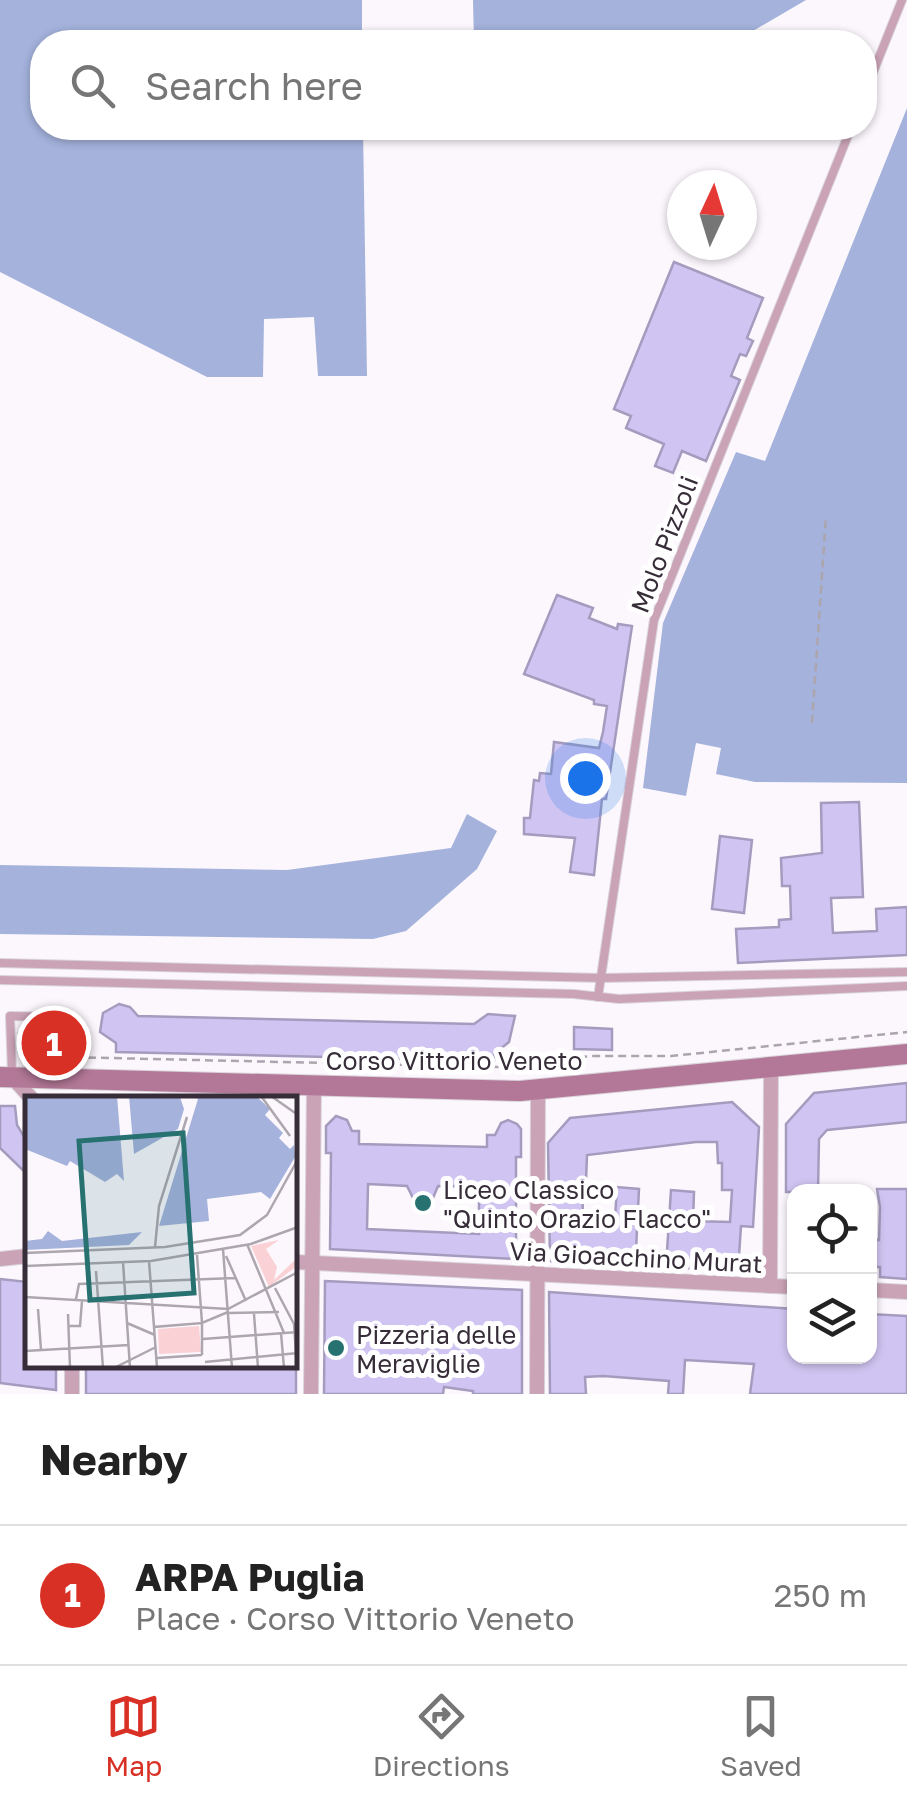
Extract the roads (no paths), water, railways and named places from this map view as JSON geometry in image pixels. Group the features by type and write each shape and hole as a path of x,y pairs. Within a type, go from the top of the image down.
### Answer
{"main road":[{"name":"Corso Vittorio Veneto","path":"6,1077 120,1089 314,1085 538,1090 907,1054"}],"street":[{"path":"770,1286 771,1068"},
{"path":"6,1077 28,1096"},
{"path":"311,1394 303,1262 314,1085"},
{"path":"537,1394 538,1090"},
{"path":"0,1259 25,1256"},
{"name":"Via Gioacchino Murat","path":"303,1262 787,1287"},
{"path":"877,1290 907,1292"}],"lane":[{"path":"877,62 902,0"},
{"name":"Molo Pizzoli","path":"598,997 654,620 846,140"},
{"path":"0,963 602,978 907,972"},
{"path":"0,980 683,998 907,986"},
{"path":"6,1077 10,1016 58,1016"}],"water":[{"path":"0,0 362,0 362,30 30,30 30,140 363,140 367,376 318,376 314,317 264,319 263,377 207,377 0,272"},
{"path":"473,0 806,0 755,30 474,30"},
{"path":"907,108 907,783 755,782 716,774 721,748 696,743 686,796 643,788 663,623 736,452 765,461"},
{"path":"467,814 497,831 477,869 406,931 373,939 0,934 0,865 287,870 451,848"}],"place":[{"name":"ARPA Puglia","path":"54,1043"},
{"name":"Liceo Classico \"Quinto Orazio Flacco\"","path":"423,1203"},
{"name":"Pizzeria delle Meraviglie","path":"336,1348"}]}
